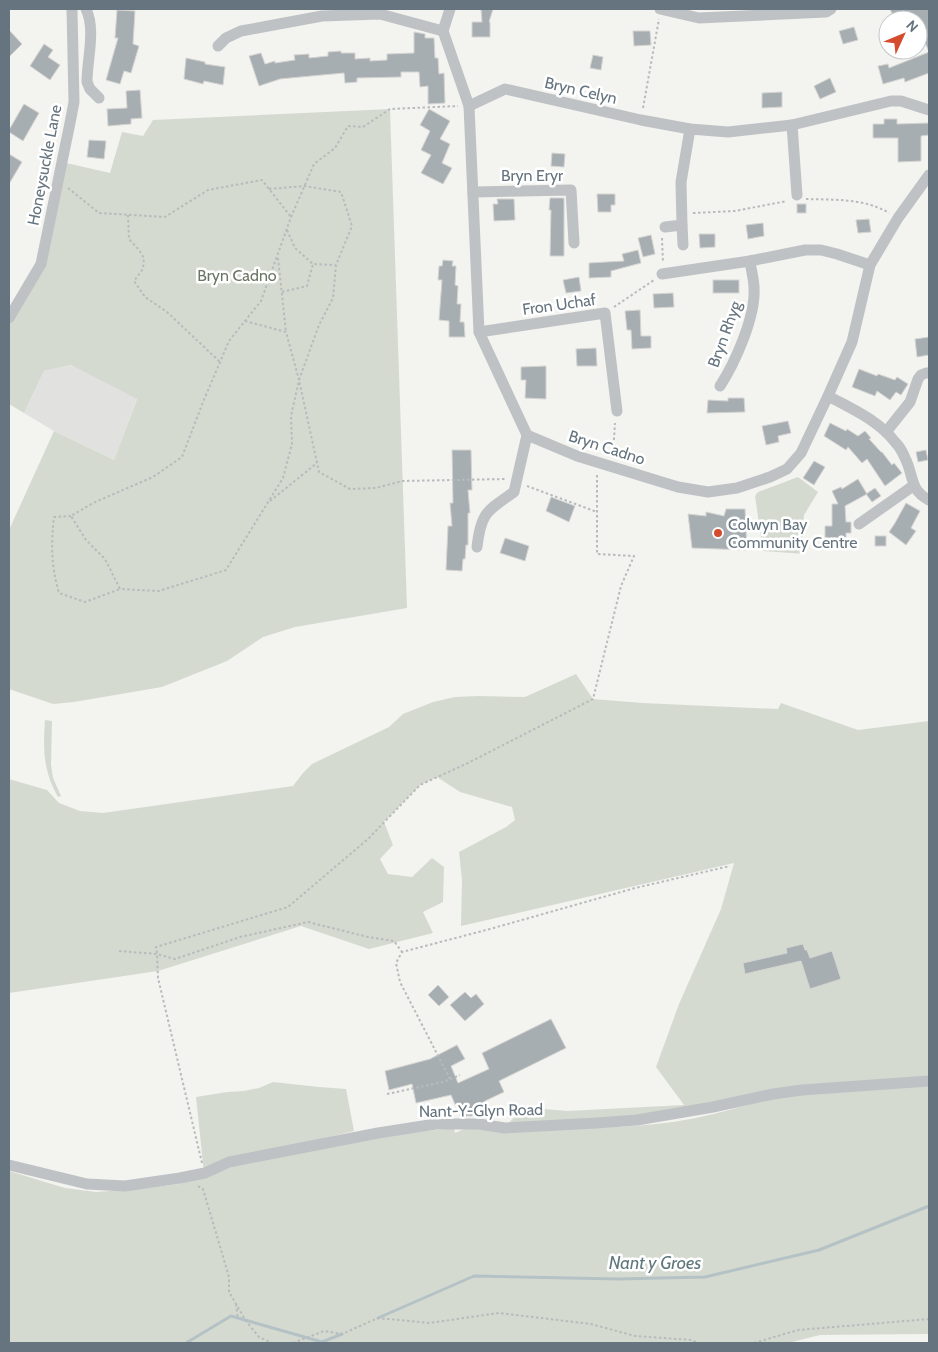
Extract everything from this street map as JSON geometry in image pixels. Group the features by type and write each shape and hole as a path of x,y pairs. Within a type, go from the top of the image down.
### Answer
{"street":[{"name":"Honeysuckle Lane","path":"9,318 41,264 74,102 72,9"},
{"path":"86,9 91,27 87,82 90,89 99,98"},
{"path":"450,9 443,31 469,106 479,332 527,435 514,492 487,512 478,533 477,547"},
{"path":"660,9 699,18 826,12 831,9"},
{"path":"218,46 226,38 241,31 322,16 380,14 443,31"},
{"name":"Bryn Celyn","path":"469,106 505,89 640,120 690,129 728,132 792,125 891,100 902,101 929,110"},
{"path":"792,125 797,198"},
{"path":"683,245 681,182 690,129"},
{"name":"Bryn Cadno","path":"527,435 577,456 678,487 708,492 746,486 770,478 788,469 801,453 852,342 870,265 898,218 929,175"},
{"name":"Bryn Eryr","path":"473,192 571,190 574,243"},
{"path":"665,227 681,219"},
{"path":"663,274 750,261 804,250 821,250 870,265"},
{"name":"Bryn Rhyg","path":"720,386 735,360 753,310 754,287 750,261"},
{"name":"Fron Uchaf","path":"479,332 605,313 617,410"},
{"path":"886,432 910,402 918,379 921,375 929,373"},
{"path":"828,396 858,412 886,432 906,458 914,486 918,493 929,500"},
{"path":"859,524 914,486"},
{"path":"873,514 879,526"},
{"name":"Nant-Y-Glyn Road","path":"9,1165 87,1184 124,1186 204,1173 229,1162 378,1132 436,1124 479,1124 505,1128 637,1120 802,1090 929,1081"}],"path":[{"path":"640,120 660,9"},
{"path":"270,189 304,186 341,192 352,226 336,265 333,298 319,325 299,380 291,416 292,444 283,478 226,570 159,591 120,589 85,602 58,592 51,547 54,517 71,516 93,503 153,477 182,457 229,341 261,301 292,217 304,186 314,164 335,148 348,126 363,127 390,109 469,106"},
{"path":"58,180 99,213 166,217 208,190 262,180 292,217"},
{"path":"681,219 735,211 797,198 853,201 870,204 898,218"},
{"path":"128,215 129,239 144,258 143,269 134,282 145,297 167,312 220,362"},
{"path":"605,313 663,274 662,230 665,227"},
{"path":"287,230 295,248 314,264 336,265"},
{"path":"277,256 286,332 299,380 319,472 350,489 376,488 402,481"},
{"path":"282,292 306,286 314,264"},
{"path":"245,322 286,332"},
{"path":"613,466 617,410"},
{"path":"204,1173 158,978 156,947 288,907 368,840 420,785 468,763 593,699 621,586 634,556 597,554 597,462"},
{"path":"268,503 317,464"},
{"path":"71,516 86,540 105,559 120,589"},
{"path":"450,1079 400,982 396,963 402,952 635,888 730,866"},
{"path":"118,951 157,954 175,959 240,937 308,922 368,937 394,941 402,952"},
{"path":"388,1094 443,1082 460,1075"},
{"path":"180,1178 203,1188 229,1277 229,1292 246,1321 259,1337 272,1343"},
{"path":"235,1302 238,1319"},
{"path":"293,1343 324,1331 342,1334 378,1318 429,1322 498,1313 591,1324 635,1336 692,1340 697,1343"},
{"path":"754,1343 798,1330 929,1318"}],"shaded area":[{"path":"72,365 137,398 114,460 54,431 24,413 44,371"}],"green space":[{"name":"Bryn Cadno","path":"390,109 407,608 295,627 263,637 227,661 162,687 53,704 9,689 9,530 54,431 114,460 137,399 71,365 44,371 24,413 9,404 9,318 41,264 62,162 110,173 122,132 143,136 153,120"},
{"path":"798,477 818,492 804,515 802,531 805,554 763,551 755,496 758,492"},
{"path":"576,674 593,699 778,709 781,703 858,730 929,721 929,1334 820,1335 788,1343 9,1343 9,1171 65,1188 96,1192 179,1184 204,1173 196,1097 244,1091 259,1088 273,1082 346,1089 354,1131 229,1162 206,1177 231,1167 398,1134 454,1128 455,1133 464,1129 595,1128 647,1125 693,1118 754,1103 615,1119 508,1124 517,1114 532,1108 567,1111 684,1105 656,1067 679,1004 721,909 734,863 461,926 462,880 459,852 506,827 515,820 512,807 460,792 437,777 420,785 384,822 393,845 380,859 388,874 412,877 432,858 444,867 443,902 423,912 433,933 369,949 301,926 158,971 9,993 9,779 47,790 59,803 80,811 103,813 293,786 312,764 389,727 403,714 433,702 455,697 525,697"},
{"path":"45,720 52,721 51,765 53,778 61,796 58,797 49,778 45,760"}],"building":[{"path":"481,9 493,9 489,22 490,37 472,37 472,22 482,22"},
{"path":"929,9 929,52 928,10 890,10"},
{"path":"117,10 135,11 133,44 139,46 131,73 124,71 120,84 106,80 118,38 115,38"},
{"path":"854,27 858,40 843,44 839,31"},
{"path":"9,30 22,44 9,57"},
{"path":"633,31 650,31 651,45 634,46"},
{"path":"414,32 425,34 425,38 434,38 435,58 438,58 439,74 444,73 445,103 428,104 428,86 420,87 419,72 401,72 401,77 357,78 357,82 345,83 344,73 280,79 259,86 249,56 261,53 265,64 275,61 275,63 295,60 294,55 309,54 309,58 328,56 328,52 341,51 341,53 355,53 355,59 370,58 370,61 387,60 387,54 414,53"},
{"path":"44,44 53,50 48,57 60,65 50,80 30,66"},
{"path":"928,52 929,73 905,82 904,78 883,84 878,66 888,64 889,68 909,60 928,60"},
{"path":"593,55 603,57 601,70 590,68"},
{"path":"186,58 205,62 205,64 225,67 223,85 204,81 203,84 184,79"},
{"path":"830,78 836,92 820,99 814,86"},
{"path":"140,90 142,118 131,119 131,124 108,126 107,109 127,108 126,91"},
{"path":"782,92 782,107 762,108 762,93"},
{"path":"24,104 39,113 23,141 9,132 9,130"},
{"path":"429,109 450,121 440,139 450,144 442,163 452,168 443,184 421,173 431,155 421,150 430,131 420,125"},
{"path":"884,119 897,119 897,124 929,123 929,135 921,136 921,161 898,162 898,138 873,138 873,124 884,124"},
{"path":"89,140 106,141 104,159 87,157"},
{"path":"552,153 565,154 564,167 551,166"},
{"path":"9,154 22,162 9,184"},
{"path":"597,194 615,194 615,205 611,205 611,212 598,212"},
{"path":"550,198 564,198 564,256 550,256"},
{"path":"497,199 514,199 515,220 494,221 493,204 498,204"},
{"path":"797,204 806,204 806,213 797,213"},
{"path":"869,219 871,232 858,233 856,220"},
{"path":"763,223 764,236 748,239 746,225"},
{"path":"699,234 715,234 715,247 700,248"},
{"path":"651,235 655,254 643,257 638,238"},
{"path":"638,250 641,263 611,271 611,277 589,278 589,263 624,261 622,254"},
{"path":"443,260 453,261 452,266 456,266 457,304 461,304 460,322 464,322 465,337 449,337 449,321 439,320 442,280 438,280 439,266 442,266"},
{"path":"579,277 581,291 566,293 563,280"},
{"path":"713,280 739,280 739,293 713,293"},
{"path":"673,293 674,307 654,308 653,294"},
{"path":"640,310 641,336 651,336 651,348 632,349 631,330 627,330 625,311"},
{"path":"929,337 929,355 917,357 915,339"},
{"path":"596,348 597,366 577,366 576,349"},
{"path":"546,366 546,399 525,398 526,380 521,380 521,367"},
{"path":"859,369 895,380 897,377 908,384 901,395 896,392 890,400 877,391 875,396 852,387"},
{"path":"728,398 744,398 745,412 707,413 708,400 728,401"},
{"path":"788,421 791,433 778,436 779,442 766,445 762,426"},
{"path":"830,423 846,431 847,429 858,436 865,431 871,438 869,439 892,465 894,463 902,473 885,486 867,459 862,463 848,447 846,450 824,436"},
{"path":"452,450 471,450 472,490 468,490 470,513 468,513 468,545 466,545 462,571 446,570 448,526 452,526 450,503 453,503"},
{"path":"926,450 928,460 918,462 916,452"},
{"path":"814,461 825,467 814,485 803,478"},
{"path":"858,479 867,494 845,506 846,522 851,522 851,533 846,533 846,538 825,538 825,526 832,526 832,504 838,504 832,491 841,487 842,489"},
{"path":"875,488 881,496 872,502 866,494"},
{"path":"551,497 575,506 569,522 546,511"},
{"path":"906,503 920,511 911,528 916,531 906,545 889,532"},
{"name":"Colwyn Bay Community Centre","path":"726,509 745,509 747,550 692,548 688,514 706,516 706,512 724,516"},
{"path":"875,536 886,536 886,546 875,546"},
{"path":"505,538 529,546 525,561 500,553"},
{"path":"803,944 810,958 832,951 841,979 810,989 801,961 745,974 743,963 787,953 786,948"},
{"path":"438,985 449,997 439,1006 428,995"},
{"path":"465,992 471,998 476,994 484,1004 465,1021 450,1005"},
{"path":"551,1019 566,1048 499,1081 504,1092 485,1101 492,1116 482,1117 480,1113 472,1116 460,1116 451,1095 416,1103 412,1084 389,1090 385,1071 430,1059 457,1045 465,1059 451,1066 458,1083 489,1069 482,1053"}],"waterway":[{"name":"Nant y Groes","path":"378,1318 474,1276 618,1279 705,1277 819,1250 929,1206"},
{"name":"Nant y Groes","path":"186,1343 231,1316 322,1342 342,1334"}],"place":[{"name":"Colwyn Bay Community Centre","path":"718,533"}]}
